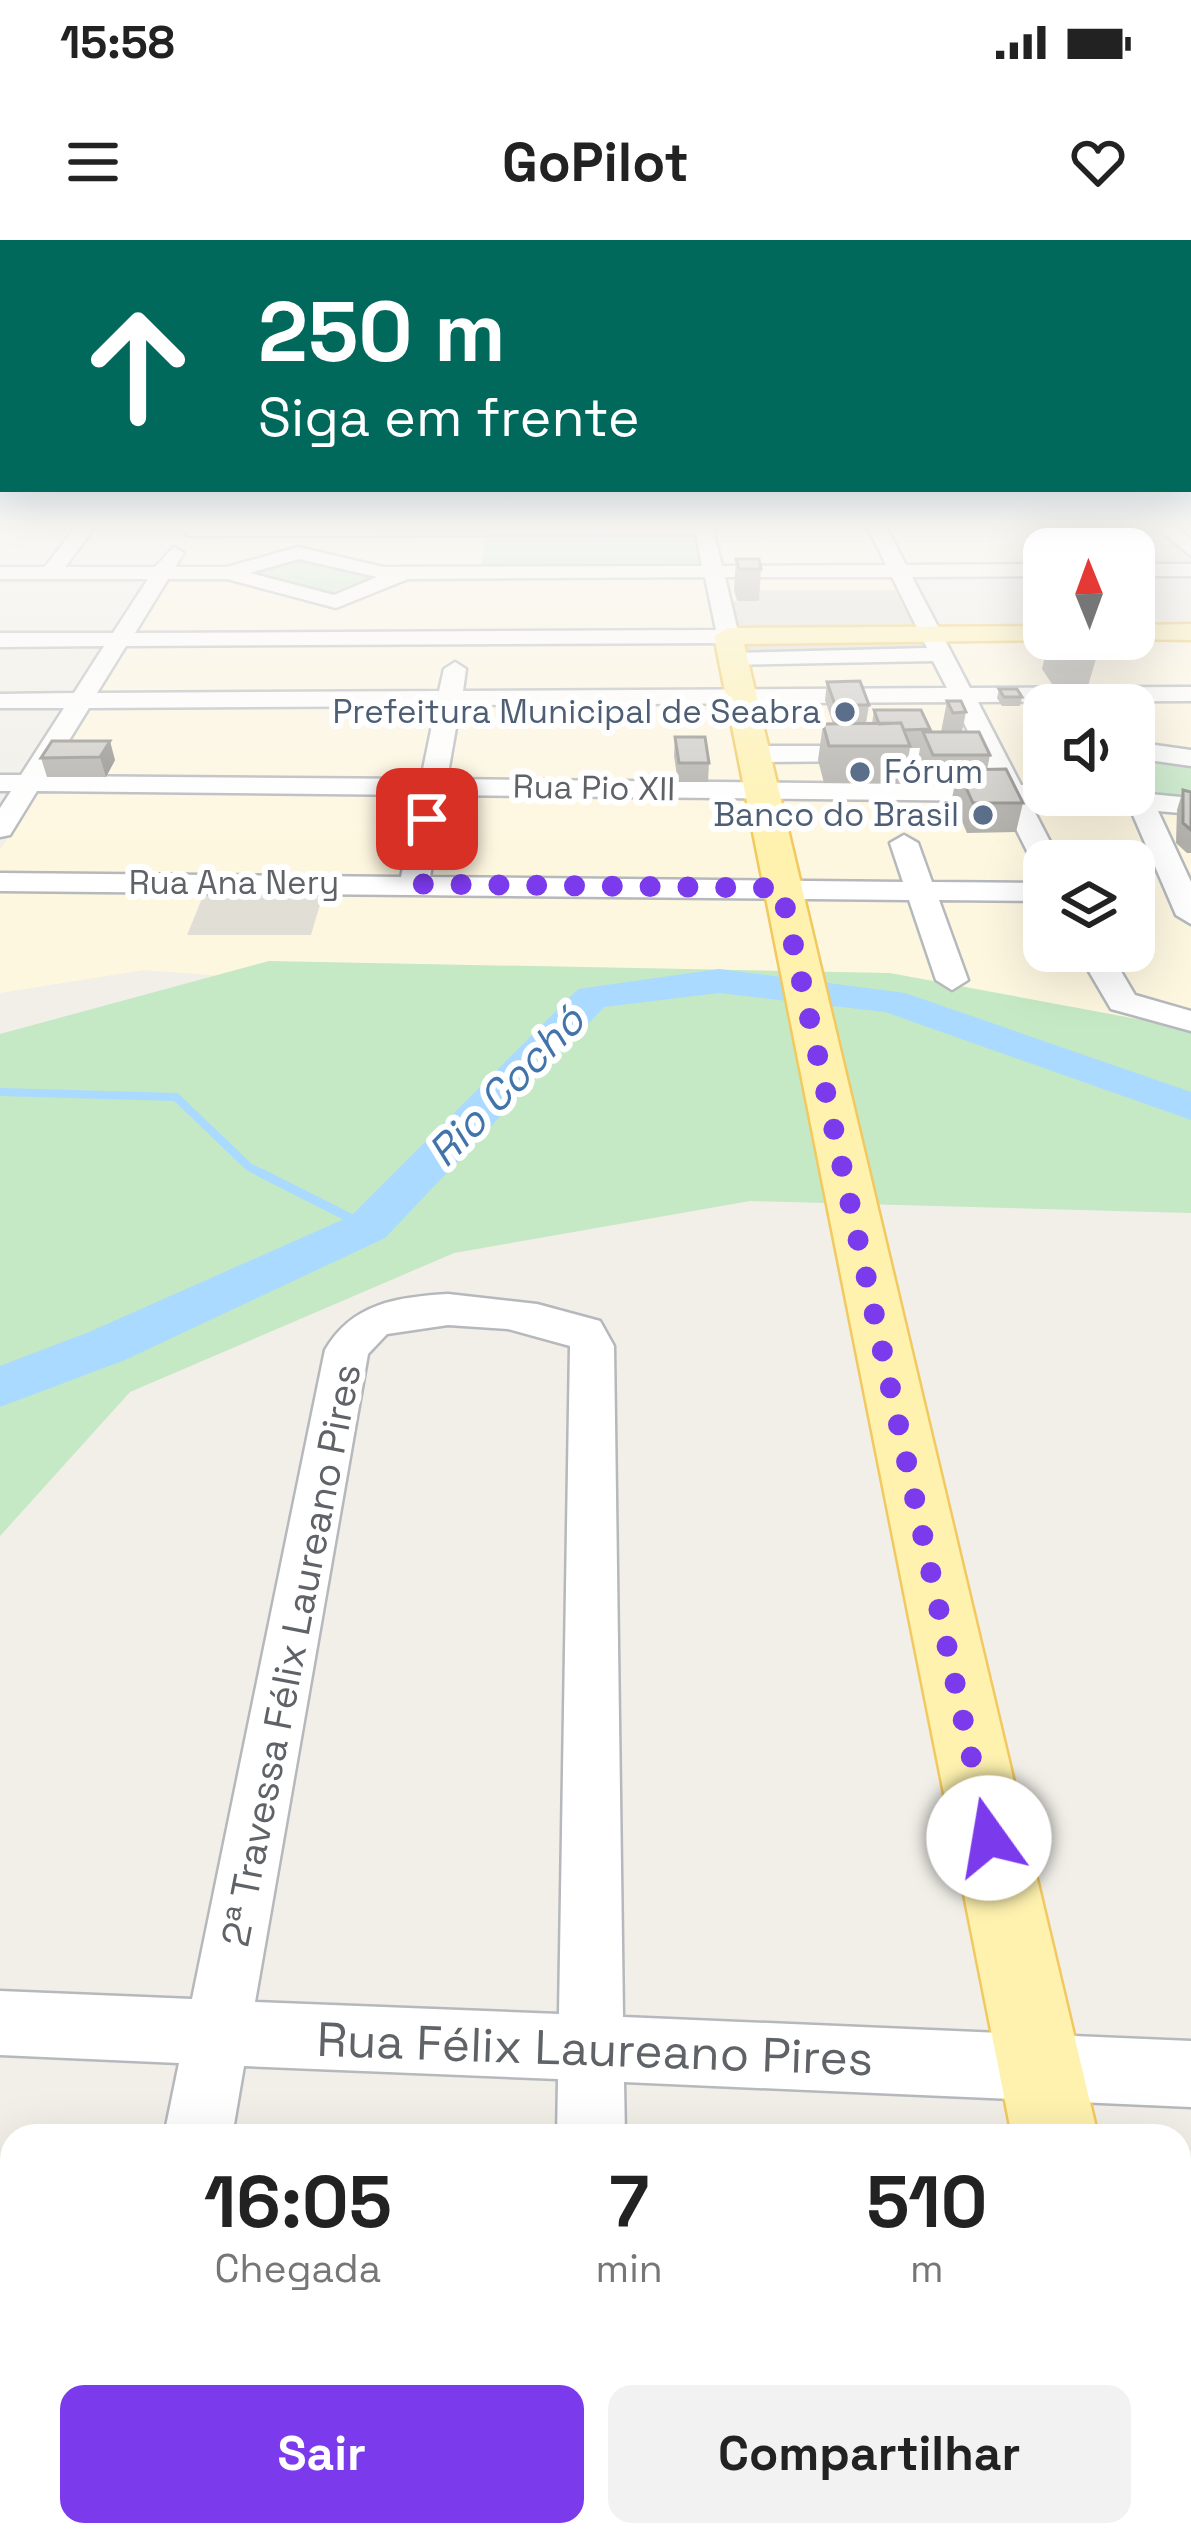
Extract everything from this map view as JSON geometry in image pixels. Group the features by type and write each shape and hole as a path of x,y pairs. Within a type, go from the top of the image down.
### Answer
{"main road":[{"path":"1155,635 1188,637"},
{"path":"1023,636 933,645 730,648 1051,2124"}],"street":[{"path":"0,830 14,783 82,700 126,629"},
{"path":"0,640 120,639 226,629"},
{"path":"414,884 461,629"},
{"path":"610,629 730,648 726,629"},
{"path":"925,629 1035,840"},
{"path":"1155,696 1191,694"},
{"path":"0,701 1023,698"},
{"path":"1155,731 1191,736"},
{"path":"1155,753 1191,758"},
{"path":"754,754 992,754"},
{"name":"Rua Pio XII","path":"14,783 1023,792"},
{"path":"1155,797 1191,806"},
{"path":"1148,816 1188,902"},
{"path":"904,843 952,980"},
{"name":"Rua Ana Nery","path":"0,882 1023,892"},
{"path":"1105,972 1123,1002 1191,1022"},
{"name":"2ª Travessa Félix Laureano Pires","path":"201,2124 347,1350 370,1324 412,1314 518,1313 585,1332 592,1346 590,2050"},
{"name":"Rua Félix Laureano Pires","path":"0,2023 1191,2074"},
{"path":"590,2050 591,2124"}],"shaded area":[{"path":"137,629 930,629 1023,638 1023,660 1155,660 1155,636 1191,632 1191,1049 144,970 0,993 0,850"},
{"path":"738,629 916,630 739,632"},
{"path":"920,638 928,652 745,658 741,640"},
{"path":"205,891 324,891 311,935 187,935"}],"green space":[{"path":"1155,757 1191,762 1191,802 1155,796"},
{"path":"269,961 890,973 1191,1029 1191,1213 750,1201 454,1253 130,1392 0,1536 0,1034"}],"building":[{"path":"860,681 869,705 835,705 827,682"},
{"path":"999,689 1017,689 1022,697 1004,697"},
{"path":"947,701 961,701 966,712 953,713"},
{"path":"874,710 921,710 930,729 879,724"},
{"path":"901,723 910,746 829,746 823,724"},
{"path":"923,732 979,732 990,755 933,755"},
{"path":"675,737 705,737 709,763 679,763"},
{"path":"52,741 110,741 100,757 41,758"},
{"path":"1006,769 1023,803 973,803 958,770"},
{"path":"1183,790 1191,792 1191,830 1183,823"}],"waterway":[{"name":"Rio Cochó","path":"0,1387 107,1346 368,1227 592,997 719,981 891,1001 1191,1107"},
{"path":"0,1092 176,1097 261,1173"},
{"path":"261,1173 267,1176"},
{"path":"261,1173 368,1227"}],"place":[{"name":"Prefeitura Municipal de Seabra","path":"845,712"},
{"name":"Fórum","path":"860,772"},
{"name":"Banco do Brasil","path":"983,815"}],"route":[{"path":"427,819 414,884 781,888 989,1838"}]}
